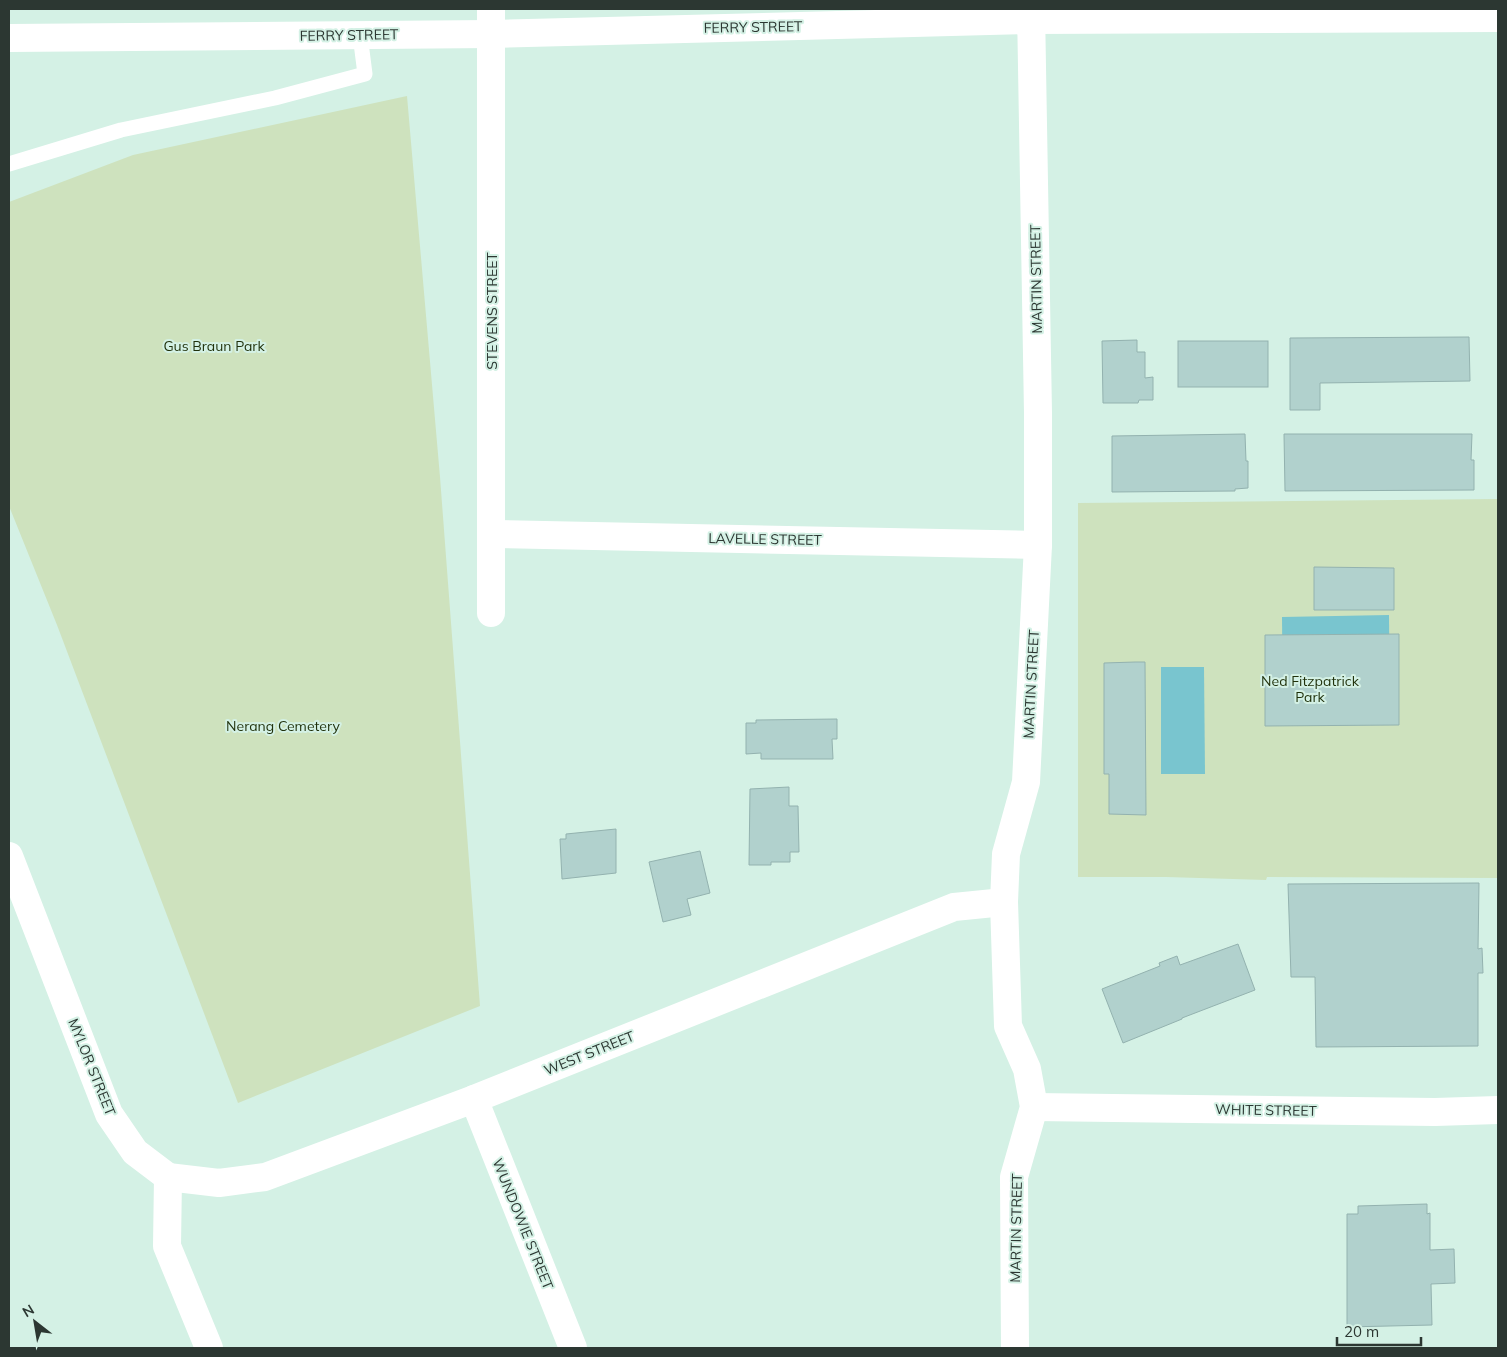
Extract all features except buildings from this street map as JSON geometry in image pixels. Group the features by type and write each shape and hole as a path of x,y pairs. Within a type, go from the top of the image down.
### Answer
{"street":[{"name":"FERRY STREET","path":"9,38 360,35 491,21 1031,14 1498,18"},
{"name":"MARTIN STREET","path":"1015,1348 1014,1177 1034,1107 1027,1069 1008,1026 1004,902 1006,854 1026,782 1038,545 1038,403 1031,14"},
{"name":"STEVENS STREET","path":"491,21 491,613"},
{"name":"LAVELLE STREET","path":"492,534 1038,545"},
{"name":"MYLOR STREET","path":"9,856 109,1114 135,1152 168,1176"},
{"name":"WEST STREET","path":"168,1176 219,1183 265,1177 474,1099 954,907 1004,902"},
{"name":"WUNDOWIE STREET","path":"474,1099 573,1348"},
{"name":"WHITE STREET","path":"1034,1107 1435,1112 1498,1110"},
{"path":"168,1176 167,1246 209,1348"}],"lane":[{"path":"9,164 121,130 275,98 365,74 360,35"}],"green space":[{"path":"407,96 440,477 480,1006 238,1103 57,625 9,506 9,202 133,155"},
{"name":"Ned Fitzpatrick Park","path":"1498,499 1498,878 1267,877 1266,880 1078,877 1078,503"}],"water":[{"path":"1389,615 1390,721 1283,723 1282,617"},
{"path":"1161,667 1204,667 1205,774 1161,774"}],"park label":[{"name":"Gus Braun Park","path":"214,346"},
{"name":"Nerang Cemetery","path":"283,726"}]}
